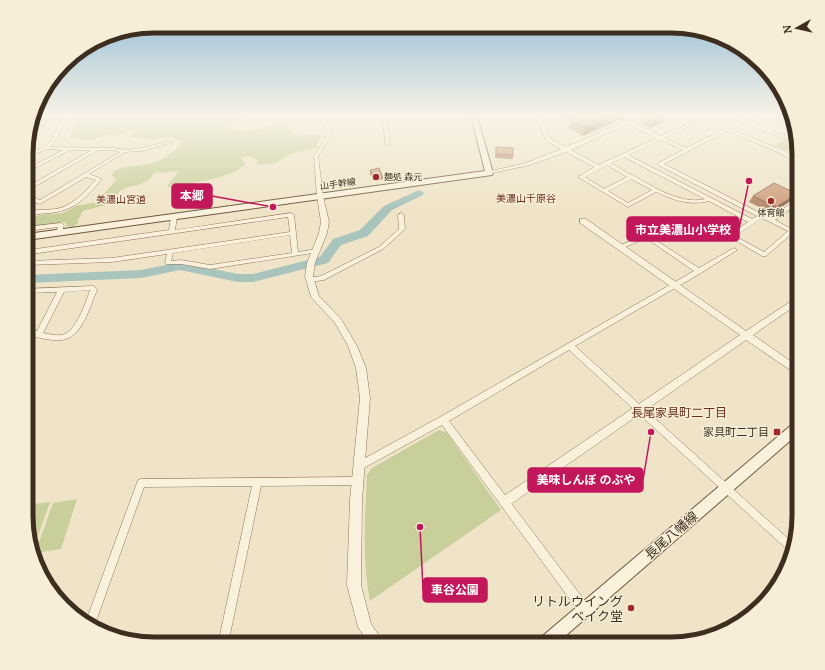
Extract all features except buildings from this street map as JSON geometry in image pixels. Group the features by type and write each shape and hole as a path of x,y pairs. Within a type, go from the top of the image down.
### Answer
{"main road":[{"path":"482,147 489,173"},
{"name":"山手幹線","path":"33,236 489,173"},
{"name":"長尾八幡線","path":"552,637 792,432"}],"street":[{"path":"33,199 40,202 123,152 149,147"},
{"path":"321,147 316,156 320,196 325,222 324,233 310,271 315,297 338,321 352,346 361,368 365,398 358,481 354,586 364,627 372,637"},
{"path":"562,147 598,167"},
{"name":"山手幹線","path":"489,173 528,164 573,147"},
{"path":"642,147 609,164 598,167 581,177 628,205 656,190"},
{"path":"681,147 686,150"},
{"path":"691,147 660,164 762,215 792,231 764,255 731,236 762,215"},
{"path":"771,147 792,158"},
{"path":"33,153 46,148 114,149 123,152"},
{"path":"33,168 68,149"},
{"path":"33,186 98,149"},
{"path":"625,155 752,222"},
{"path":"609,164 672,199 702,203 710,199"},
{"path":"33,213 52,212 69,208 75,204 100,179 86,175"},
{"path":"604,191 632,176"},
{"path":"771,220 792,205"},
{"path":"33,251 291,215 295,253"},
{"path":"310,271 322,278 381,248 402,229 401,215"},
{"path":"172,231 174,217"},
{"path":"583,221 792,367"},
{"path":"33,228 61,225 59,232"},
{"path":"33,263 112,260 293,233"},
{"path":"621,247 646,236 699,271"},
{"path":"359,466 443,420 734,250"},
{"path":"170,251 168,263 181,262 210,267 295,253 317,251"},
{"path":"33,291 92,288 94,290 77,327 72,334 64,338 33,333"},
{"path":"39,334 62,289"},
{"path":"505,502 792,304"},
{"path":"570,346 788,546"},
{"path":"443,420 584,609"},
{"path":"92,620 141,483 358,481"},
{"path":"224,637 257,482"}],"green space":[{"path":"179,147 316,147 291,154 276,163 257,165 257,160 252,157 245,156 241,159 246,163 232,173 210,180 168,187 177,174 177,171 154,173 146,181 122,190 113,203 83,211 78,223 73,227 67,226 65,222 33,226 33,217 63,213 76,206 97,202 116,180 112,175 114,171 129,166 156,162"},
{"path":"778,147 792,147 792,153"},
{"path":"439,430 447,433 501,510 370,601 367,585 365,553 367,475 372,468"},
{"path":"77,499 61,549 39,552 37,547 53,503"},
{"path":"50,502 36,542 33,524 33,504"}],"waterway":[{"path":"33,279 141,274 180,266 238,278 253,278 324,260 337,242 364,233 388,208 419,193"}],"place":[{"name":"麺処 森元","path":"376,177"},
{"name":"市立美濃山小学校","path":"749,181"},
{"name":"体育館","path":"771,201"},
{"name":"本郷","path":"273,207"},
{"name":"美味しんぼ のぶや","path":"651,432"},
{"name":"家具町二丁目","path":"777,432"},
{"name":"車谷公園","path":"420,527"},
{"name":"リトルウイング ベイク堂","path":"631,608"}],"district":[{"name":"美濃山千原谷","path":"526,198"},
{"name":"美濃山宮道","path":"121,199"},
{"name":"長尾家具町二丁目","path":"679,413"}]}
